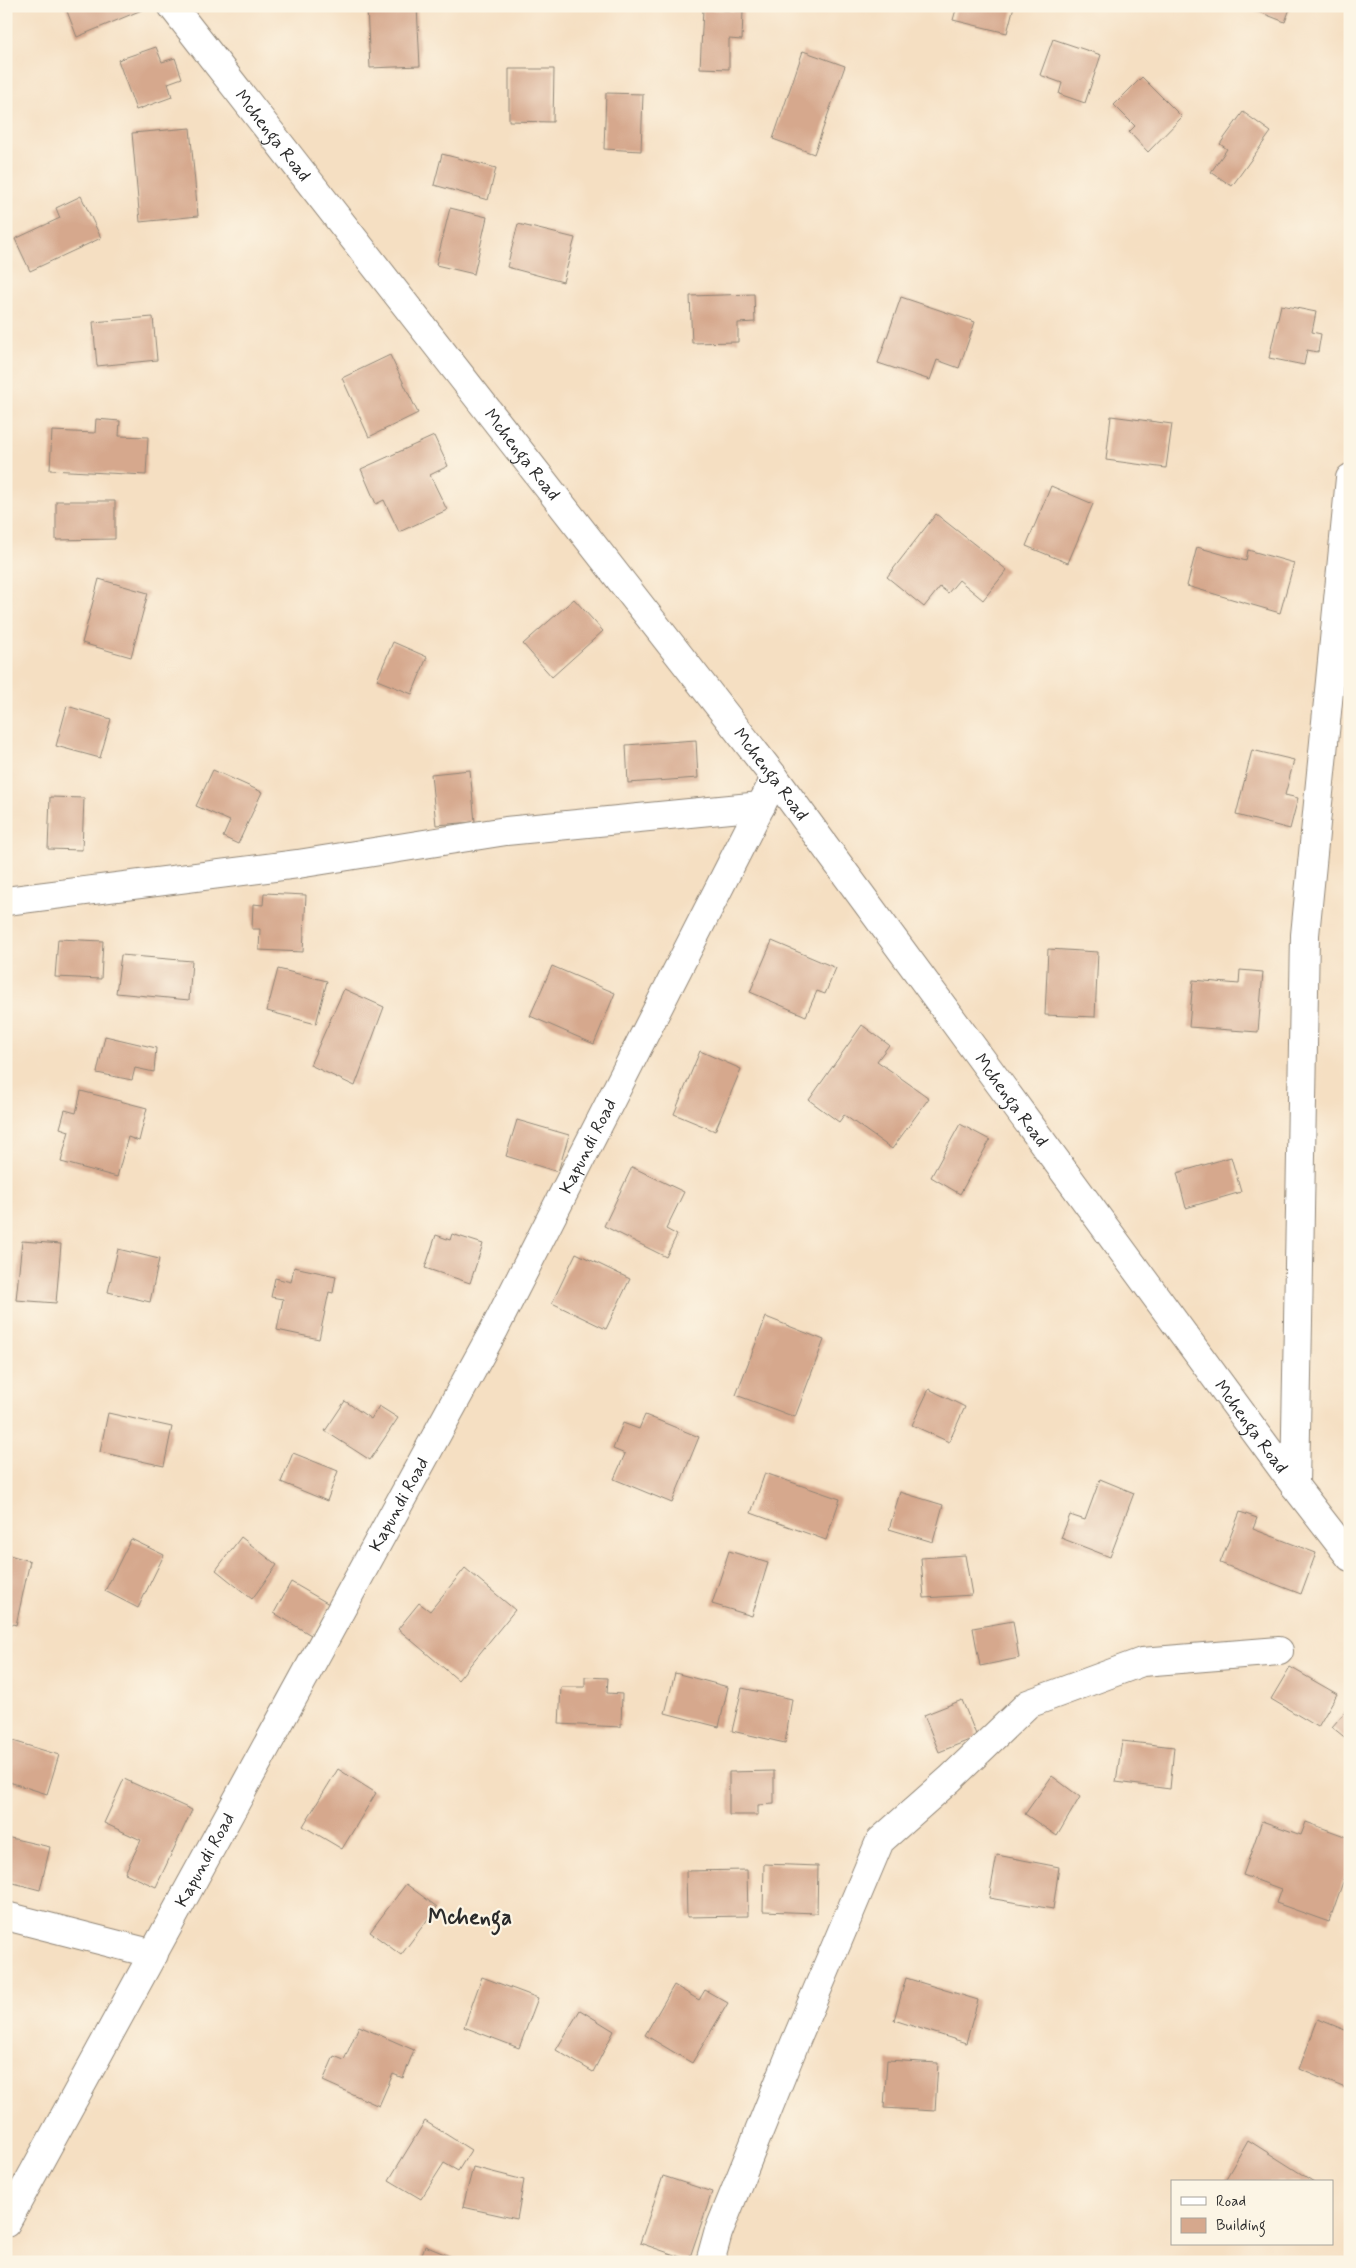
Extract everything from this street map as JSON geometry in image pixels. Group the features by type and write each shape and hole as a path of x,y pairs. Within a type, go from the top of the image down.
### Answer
{"street":[{"name":"Mchenga Road","path":"172,6 775,778 1295,1486 1350,1557"},
{"path":"1295,1486 1305,935 1350,478"},
{"name":"Kapundi Road","path":"6,2223 495,1328 775,778"},
{"path":"6,901 298,864 506,831 762,806"},
{"path":"710,2262 718,2233 779,2081 880,1841 950,1779 1028,1704 1142,1662 1280,1651"},
{"path":"6,1916 154,1954"}],"building":[{"path":"65,6 143,6 144,9 77,37"},
{"path":"417,6 420,66 370,68 367,8"},
{"path":"957,6 1014,6 1007,33 953,20"},
{"path":"1244,6 1291,6 1285,22"},
{"path":"703,9 743,11 742,40 729,39 729,69 700,68"},
{"path":"1053,39 1101,55 1085,103 1059,94 1062,83 1040,75"},
{"path":"156,47 162,62 175,58 182,78 168,83 172,97 136,110 118,60"},
{"path":"803,51 845,66 814,154 773,139"},
{"path":"509,69 554,69 553,122 509,121"},
{"path":"1142,77 1182,117 1148,152 1129,132 1135,126 1114,105"},
{"path":"606,93 643,94 641,151 604,149"},
{"path":"1243,112 1271,132 1232,186 1211,172 1227,149 1220,144"},
{"path":"190,128 198,216 140,222 132,133"},
{"path":"442,154 496,168 488,200 434,185"},
{"path":"81,196 101,238 30,271 15,239 60,218 56,208"},
{"path":"450,208 487,217 474,274 436,265"},
{"path":"518,224 575,238 563,282 507,267"},
{"path":"754,294 755,322 738,323 738,342 692,343 690,296"},
{"path":"901,297 975,322 959,368 937,360 930,380 878,363"},
{"path":"1281,305 1316,312 1312,332 1321,334 1318,352 1307,350 1304,365 1269,358"},
{"path":"153,317 157,360 97,366 93,322"},
{"path":"390,355 418,413 369,437 342,378"},
{"path":"1111,416 1172,424 1166,468 1106,460"},
{"path":"96,419 120,421 119,436 148,437 146,475 50,470 52,431 95,433"},
{"path":"434,436 448,466 430,475 447,510 399,532 384,500 376,504 361,469"},
{"path":"1051,486 1093,504 1068,563 1026,546"},
{"path":"56,501 115,501 115,539 56,540"},
{"path":"936,514 1007,570 983,600 959,580 948,593 940,587 924,607 887,577"},
{"path":"1197,547 1246,561 1248,550 1294,563 1280,613 1187,586"},
{"path":"99,579 148,593 131,657 82,643"},
{"path":"574,599 603,631 552,677 523,644"},
{"path":"393,642 427,657 412,694 377,680"},
{"path":"67,706 111,719 100,758 56,746"},
{"path":"696,740 698,778 628,783 626,745"},
{"path":"1252,750 1294,760 1285,795 1298,798 1290,829 1236,815"},
{"path":"213,770 262,792 238,844 223,837 230,821 196,806"},
{"path":"470,770 475,822 436,825 431,774"},
{"path":"50,797 84,798 82,850 48,849"},
{"path":"264,893 306,895 303,952 259,950 260,929 252,929 253,904 263,905"},
{"path":"58,939 103,941 101,979 55,977"},
{"path":"772,941 836,968 825,994 817,991 806,1016 750,992"},
{"path":"1048,949 1098,952 1095,1017 1045,1015"},
{"path":"121,955 192,961 189,1000 116,993"},
{"path":"552,966 615,993 594,1044 530,1016"},
{"path":"278,969 327,981 316,1024 267,1011"},
{"path":"1240,970 1263,972 1258,1032 1189,1027 1193,980 1239,984"},
{"path":"344,989 384,1007 355,1086 310,1065"},
{"path":"862,1025 889,1045 877,1061 929,1098 892,1149 844,1115 839,1122 809,1100"},
{"path":"105,1036 156,1048 154,1072 135,1068 132,1080 97,1073"},
{"path":"700,1051 741,1069 715,1131 674,1114"},
{"path":"81,1091 147,1108 139,1141 128,1137 117,1177 61,1162 69,1131 60,1128 65,1110 76,1113"},
{"path":"517,1120 569,1135 558,1172 506,1156"},
{"path":"960,1124 990,1140 960,1194 931,1177"},
{"path":"1231,1157 1241,1192 1186,1208 1177,1173"},
{"path":"632,1167 684,1192 666,1229 677,1235 666,1257 604,1226"},
{"path":"452,1234 483,1244 470,1283 425,1268 436,1235 450,1240"},
{"path":"22,1241 61,1244 56,1303 16,1300"},
{"path":"118,1249 159,1259 150,1302 108,1292"},
{"path":"576,1253 630,1279 606,1329 552,1303"},
{"path":"294,1267 336,1276 333,1293 329,1292 319,1339 277,1330 283,1299 271,1297 275,1278 291,1282"},
{"path":"766,1317 824,1340 795,1417 736,1395"},
{"path":"929,1389 965,1407 949,1442 912,1425"},
{"path":"345,1401 371,1419 379,1406 398,1418 370,1460 325,1431"},
{"path":"108,1413 172,1427 164,1466 100,1452"},
{"path":"645,1415 699,1437 672,1503 614,1479 625,1454 613,1449 623,1423 639,1429"},
{"path":"293,1453 338,1471 327,1501 281,1482"},
{"path":"765,1473 840,1499 826,1540 751,1513"},
{"path":"1100,1479 1134,1493 1110,1557 1061,1538 1070,1515 1085,1520"},
{"path":"900,1492 943,1505 933,1542 889,1529"},
{"path":"1240,1512 1257,1518 1253,1529 1316,1553 1301,1594 1220,1563"},
{"path":"241,1537 277,1565 252,1599 216,1570"},
{"path":"131,1539 164,1555 138,1608 105,1591"},
{"path":"729,1551 768,1563 752,1616 712,1604"},
{"path":"6,1554 30,1561 16,1625 6,1622"},
{"path":"965,1555 972,1595 924,1598 921,1558"},
{"path":"465,1568 515,1610 458,1680 398,1629 419,1603 430,1611"},
{"path":"291,1582 329,1604 311,1635 274,1613"},
{"path":"1013,1621 1019,1658 980,1666 973,1628"},
{"path":"1290,1667 1337,1694 1318,1727 1271,1699"},
{"path":"675,1673 728,1687 719,1727 665,1713"},
{"path":"585,1677 608,1678 607,1693 622,1694 621,1727 559,1724 561,1687 585,1687"},
{"path":"742,1688 792,1699 785,1743 732,1731"},
{"path":"962,1700 977,1737 939,1752 924,1715"},
{"path":"1350,1706 1350,1738 1348,1740 1332,1727"},
{"path":"13,1741 59,1755 47,1794 6,1781 6,1765"},
{"path":"1122,1741 1174,1747 1170,1789 1116,1782"},
{"path":"338,1769 376,1793 342,1849 303,1826"},
{"path":"774,1771 774,1804 758,1805 758,1815 729,1815 729,1772"},
{"path":"1052,1776 1080,1797 1057,1836 1025,1814"},
{"path":"124,1779 192,1810 156,1887 125,1873 141,1840 104,1823"},
{"path":"1262,1821 1301,1835 1306,1822 1350,1838 1350,1862 1329,1922 1276,1903 1281,1889 1243,1875"},
{"path":"6,1837 50,1847 40,1890 6,1881"},
{"path":"997,1855 1059,1867 1053,1909 989,1898"},
{"path":"764,1864 818,1866 817,1913 763,1911"},
{"path":"747,1870 748,1916 687,1917 686,1871"},
{"path":"406,1884 437,1907 401,1955 370,1932"},
{"path":"482,1977 538,1998 519,2048 464,2027"},
{"path":"906,1978 978,2000 966,2043 894,2020"},
{"path":"674,1985 699,2000 705,1990 728,2003 692,2063 645,2035"},
{"path":"580,2010 614,2031 593,2072 556,2050"},
{"path":"1318,2019 1350,2032 1350,2090 1299,2069"},
{"path":"359,2026 414,2050 403,2078 393,2074 379,2106 323,2081 334,2056 344,2060"},
{"path":"887,2060 938,2063 935,2111 884,2108"},
{"path":"425,2121 471,2150 458,2171 444,2163 421,2199 389,2180"},
{"path":"1248,2140 1311,2180 1225,2180"},
{"path":"473,2167 524,2180 517,2219 463,2207"},
{"path":"663,2176 712,2192 689,2260 640,2243"},
{"path":"425,2246 464,2262 419,2262"}],"district":[{"name":"Mchenga","path":"470,1916"}]}
